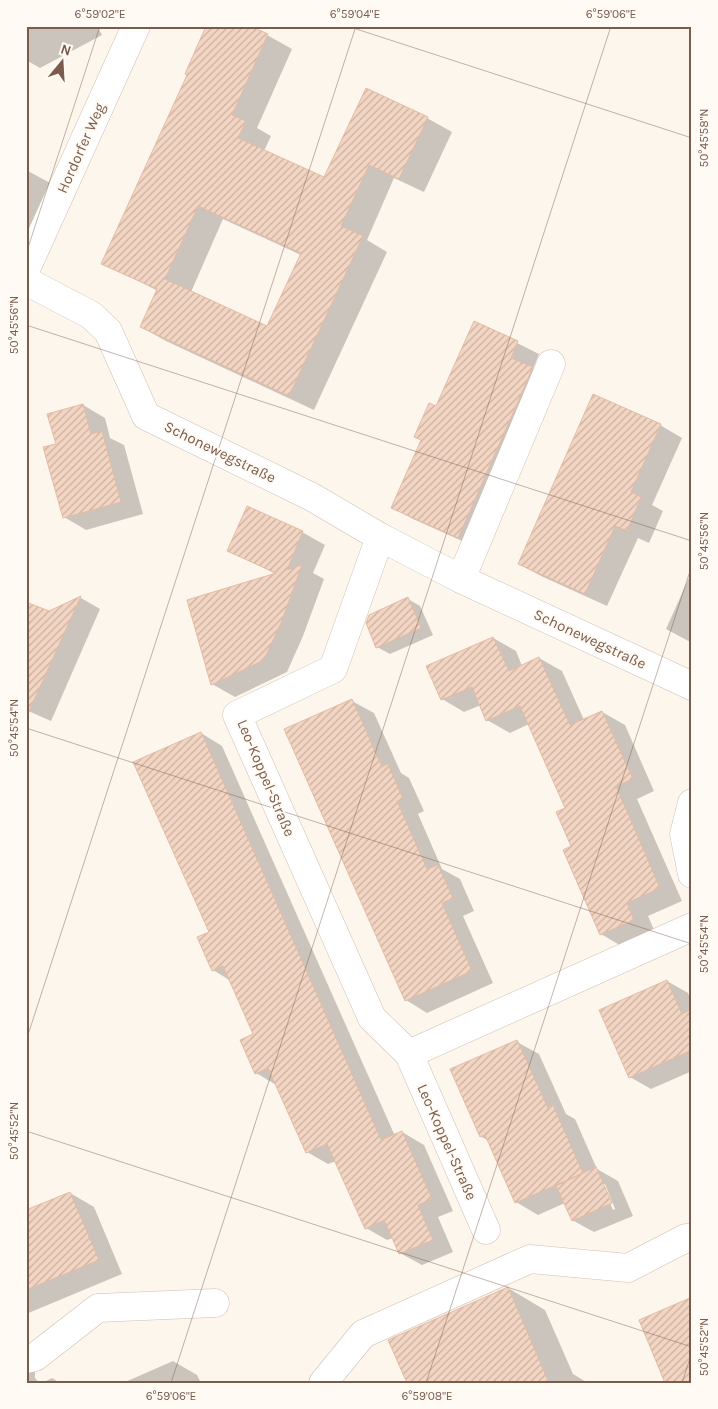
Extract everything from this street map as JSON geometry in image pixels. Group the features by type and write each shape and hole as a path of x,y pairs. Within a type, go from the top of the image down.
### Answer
{"street":[{"name":"Hordorfer Weg","path":"26,269 136,26"},
{"name":"Schonewegstraße","path":"26,281 91,315 108,331 146,416 312,497 380,537 461,579 692,686"},
{"path":"461,579 551,364"},
{"name":"Leo-Koppel-Straße","path":"380,537 333,669 237,715 372,1018 409,1054 486,1230"},
{"path":"692,803 684,834 692,874"},
{"path":"409,1054 692,927"},
{"path":"323,1383 363,1334 530,1259 628,1268 686,1238 692,1238"},
{"path":"26,1360 35,1357 98,1308 215,1303"}],"building":[{"path":"206,26 250,26 268,34 232,115 246,121 238,138 324,177 366,88 428,117 399,179 369,165 341,226 363,236 289,396 140,327 157,289 101,264 187,75 185,74","holes":["198,206 301,253 267,326 165,279"]},
{"path":"474,321 518,341 511,358 533,367 458,538 391,508 421,440 414,437 429,403 436,406"},
{"path":"593,394 661,424 631,492 641,497 627,531 615,526 585,594 518,564"},
{"path":"83,404 91,434 102,431 121,502 63,518 43,447 56,444 47,414"},
{"path":"247,506 303,531 287,570 302,565 281,623 264,660 211,685 187,600 276,573 227,551"},
{"path":"81,596 26,718 26,602 49,611"},
{"path":"408,597 421,628 376,648 366,623 369,615"},
{"path":"493,637 509,671 539,657 570,725 602,711 633,779 616,786 660,888 627,903 634,920 600,935 563,850 571,846 556,812 565,808 520,706 486,721 472,687 441,700 426,666"},
{"path":"352,699 382,767 388,764 403,799 397,801 427,869 438,865 453,898 442,903 472,971 405,1001 284,729"},
{"path":"201,732 381,1140 402,1131 432,1199 418,1205 433,1240 399,1254 384,1220 365,1229 327,1144 306,1153 268,1068 255,1074 240,1040 253,1034 223,966 212,971 197,937 209,932 133,762"},
{"path":"667,980 682,1014 692,1009 692,1050 629,1078 599,1010"},
{"path":"517,1040 548,1108 553,1105 583,1173 596,1167 612,1203 572,1221 556,1186 579,1175 515,1203 485,1135 480,1137 450,1069"},
{"path":"70,1192 99,1260 26,1290 26,1210"},
{"path":"508,1287 549,1383 407,1383 388,1340"},
{"path":"692,1297 692,1383 665,1383 639,1320"}]}
